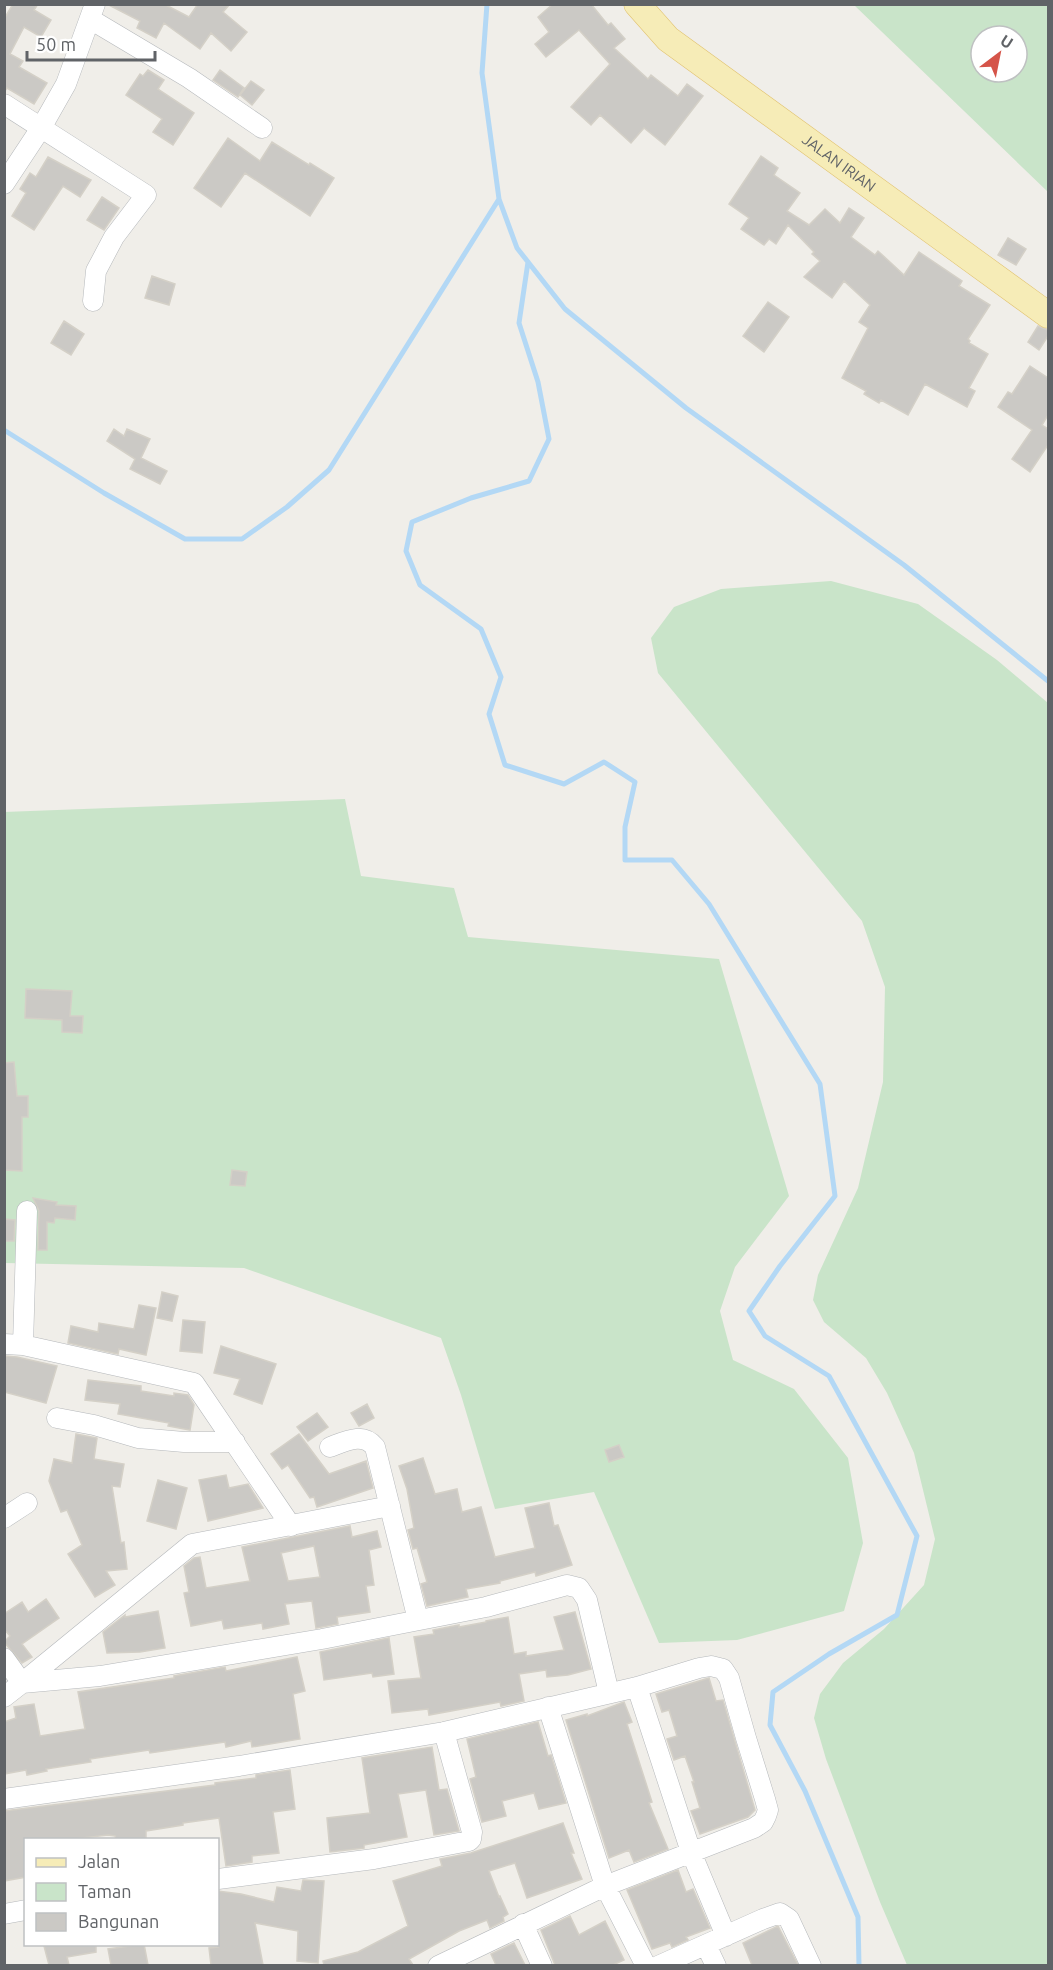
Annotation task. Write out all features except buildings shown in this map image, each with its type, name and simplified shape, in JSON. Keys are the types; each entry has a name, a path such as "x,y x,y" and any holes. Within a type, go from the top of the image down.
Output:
{"main road":[{"name":"JALAN IRIAN","path":"637,4 668,39 1048,315"}],"street":[{"path":"4,184 41,128 66,84 93,12 262,128"},
{"path":"4,104 146,195 114,237 96,271 93,301"},
{"path":"27,1211 14,1344 192,1382 198,1387 291,1526"},
{"path":"57,1418 94,1425 138,1438 184,1442 235,1442"},
{"path":"330,1447 360,1438 371,1442 377,1451 418,1620"},
{"path":"4,1518 27,1503"},
{"path":"4,1697 192,1544 390,1506"},
{"path":"22,1683 100,1676 322,1639 486,1607 559,1586 574,1586 583,1593 587,1600 609,1693"},
{"path":"4,1658 22,1683"},
{"path":"4,1799 239,1766 444,1732 637,1687 711,1666 723,1669 729,1678 768,1810 763,1822 754,1828 605,1886 438,1965"},
{"path":"637,1687 691,1852 726,1936"},
{"path":"548,1707 605,1886 646,1965"},
{"path":"219,1879 374,1859 469,1841 472,1832 444,1732"},
{"path":"4,1914 24,1910"},
{"path":"658,1965 763,1919 783,1914 789,1919 812,1965"},
{"path":"523,1924 542,1965"},
{"path":"706,1945 716,1965"}],"green space":[{"path":"854,5 1048,5 1048,192"},
{"path":"831,581 918,604 997,660 1048,703 1048,1965 907,1965 880,1902 826,1759 814,1718 820,1694 843,1663 884,1629 924,1585 935,1539 914,1453 887,1393 866,1358 824,1322 813,1300 818,1275 858,1188 883,1082 885,987 862,921 658,673 651,638 674,607 721,589"},
{"path":"345,799 361,876 454,888 468,937 719,959 789,1196 735,1267 720,1311 733,1360 794,1389 848,1458 863,1543 844,1611 737,1640 659,1643 594,1492 495,1509 461,1395 441,1338 244,1268 5,1263 4,812"}],"waterway":[{"path":"4,430 104,493 185,539 242,539 287,507 329,470 499,199 482,73 487,4"},
{"path":"499,199 517,248 565,309 686,408 904,565 1048,681"},
{"path":"528,262 519,323 538,382 549,439 529,481 471,498 412,522 406,551 420,585 481,629 501,677 489,714 505,765 564,784 604,762 635,782 625,827 625,860 672,860 709,904 820,1084 835,1196 780,1266 749,1311 765,1336 829,1376 917,1536 897,1615 829,1654 773,1692 770,1725 805,1791 858,1917 859,1966"}]}
